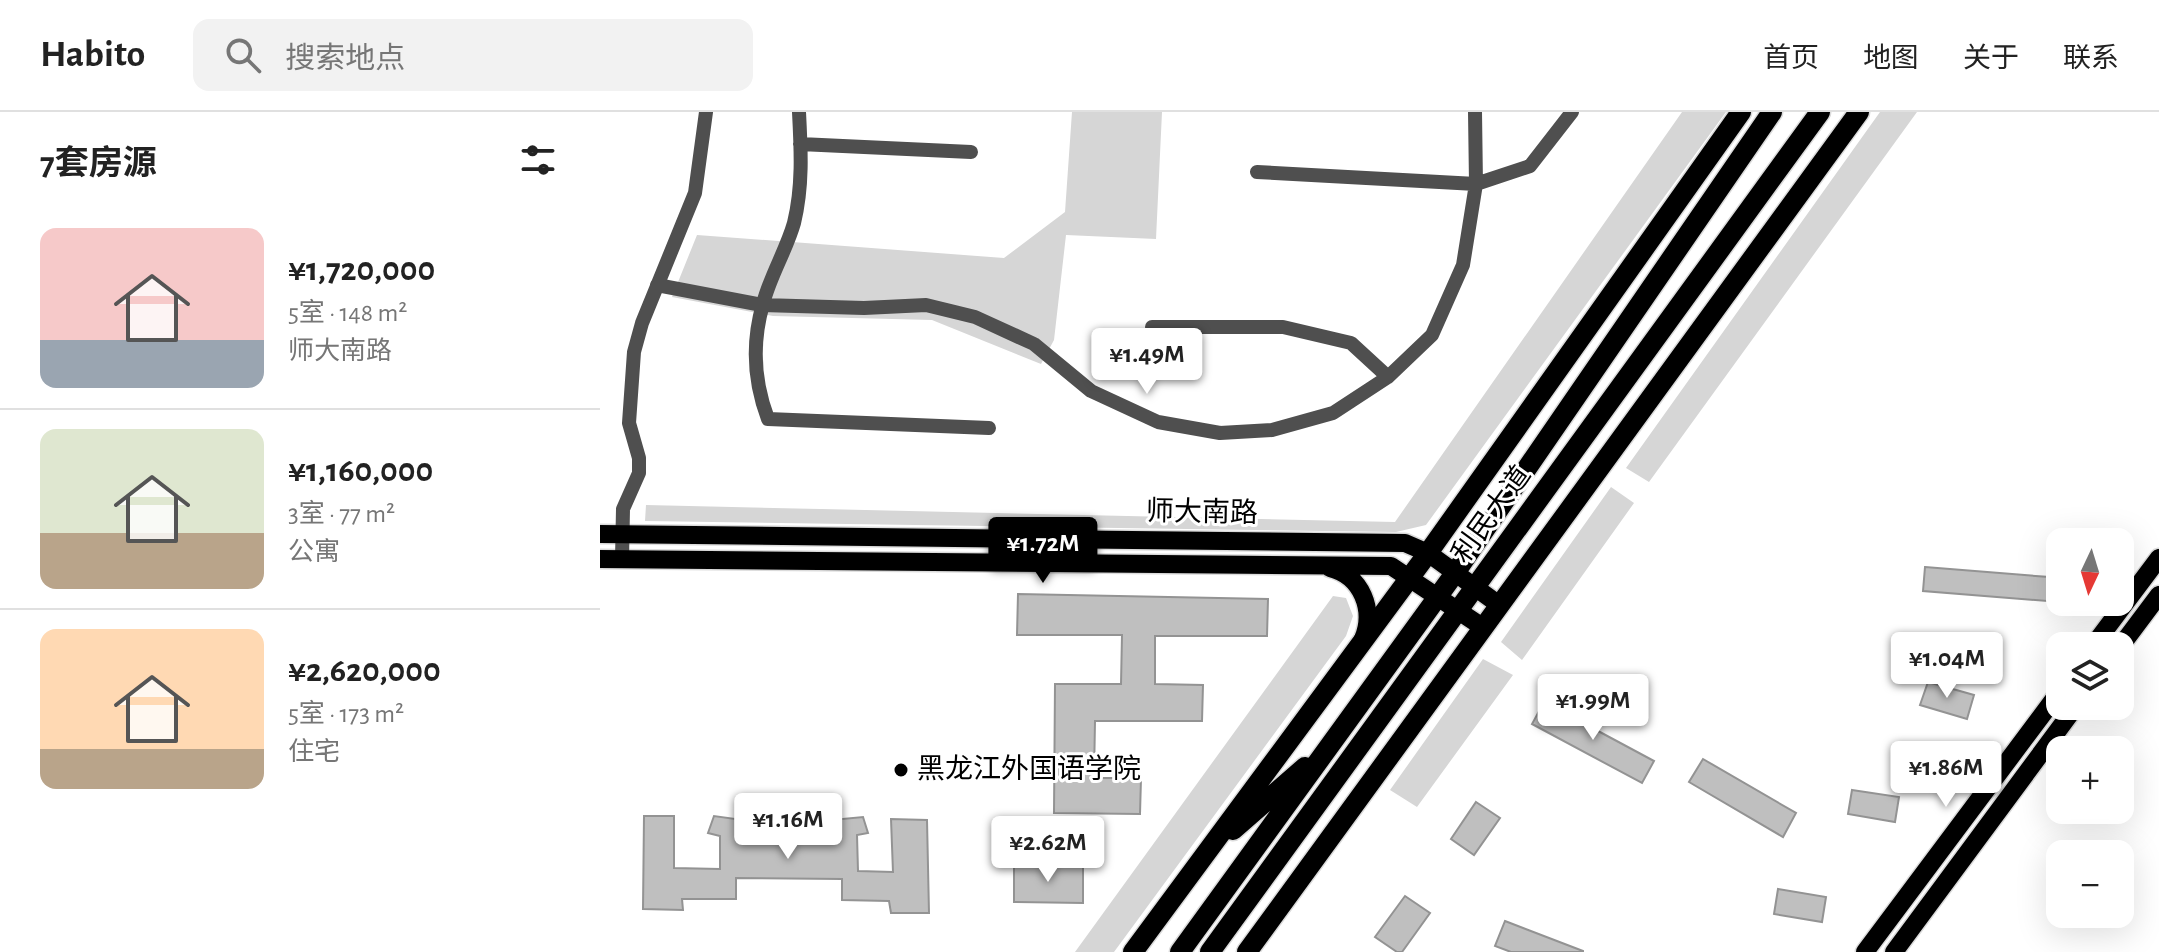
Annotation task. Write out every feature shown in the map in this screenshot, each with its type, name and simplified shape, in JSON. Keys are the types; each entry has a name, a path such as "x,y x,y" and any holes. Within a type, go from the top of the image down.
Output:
{"highway":[{"path":"1133,952 1428,553 1741,112"},
{"name":"利民大道","path":"1180,952 1455,573 1772,112"},
{"name":"利民大道","path":"1210,952 1820,112"},
{"path":"1247,952 1481,626 1859,112"},
{"path":"1204,855 1333,744"},
{"path":"1257,887 1361,793"}],"main road":[{"name":"师大南路","path":"600,534 1405,543 1428,553 1498,604"},
{"path":"2104,632 2159,558"},
{"name":"师大南路","path":"600,559 1391,566 1481,626"},
{"path":"1320,566 1342,571 1361,591 1368,614 1362,641"},
{"path":"2131,632 2159,595"},
{"path":"1865,952 2046,710"},
{"path":"1894,952 2066,720"}],"street":[{"path":"622,559 623,509 639,473 639,458 629,423 630,374 642,323 695,193 706,112"},
{"path":"799,112 801,187 793,225 762,305 755,367 758,394 768,419 989,428"},
{"path":"657,285 762,305 864,308 926,305 975,317 1034,344 1091,391 1158,422 1220,433 1272,430 1333,413 1388,377 1432,335 1463,265 1476,184 1475,112"},
{"path":"1257,172 1476,184 1530,166 1572,112"},
{"path":"800,144 971,152"},
{"path":"1152,327 1283,327 1351,343 1388,377"}],"shaded area":[{"path":"1072,112 1162,112 1156,239 1066,235 1054,340 1041,364 932,320 773,316 672,297 697,235 1004,258 1065,212"},
{"path":"1682,112 1726,112 1426,525 1396,532 645,521 646,505 1395,522"},
{"path":"1880,112 1917,112 1649,482 1626,468"},
{"path":"1611,487 1634,503 1522,660 1501,642"},
{"path":"1333,596 1346,598 1353,616 1346,636 1114,952 1075,952"},
{"path":"1483,659 1513,675 1417,807 1390,790"}],"building":[{"path":"1925,567 2046,577 2046,601 1923,591"},
{"path":"1018,594 1268,599 1267,636 1155,636 1155,684 1203,685 1202,721 1095,721 1094,778 1141,778 1140,814 1054,813 1055,684 1121,684 1122,635 1017,635"},
{"path":"1928,682 1974,695 1967,719 1920,705"},
{"path":"1544,702 1654,761 1642,783 1532,724"},
{"path":"1703,759 1796,813 1783,837 1689,782"},
{"path":"1852,790 1899,797 1895,822 1848,814"},
{"path":"1476,802 1500,818 1474,855 1451,839"},
{"path":"644,816 674,816 674,868 720,869 720,836 708,833 714,816 779,825 863,817 868,833 857,835 858,871 893,872 891,819 927,820 929,913 891,913 889,901 842,900 842,879 736,878 736,899 682,899 683,910 643,909"},
{"path":"1014,864 1083,865 1083,903 1014,902"},
{"path":"1778,889 1826,897 1822,922 1774,914"},
{"path":"1405,896 1430,913 1402,952 1397,952 1375,937"},
{"path":"1505,921 1583,952 1511,952 1495,946"}],"place":[{"name":"黑龙江外国语学院","path":"901,770"}]}
